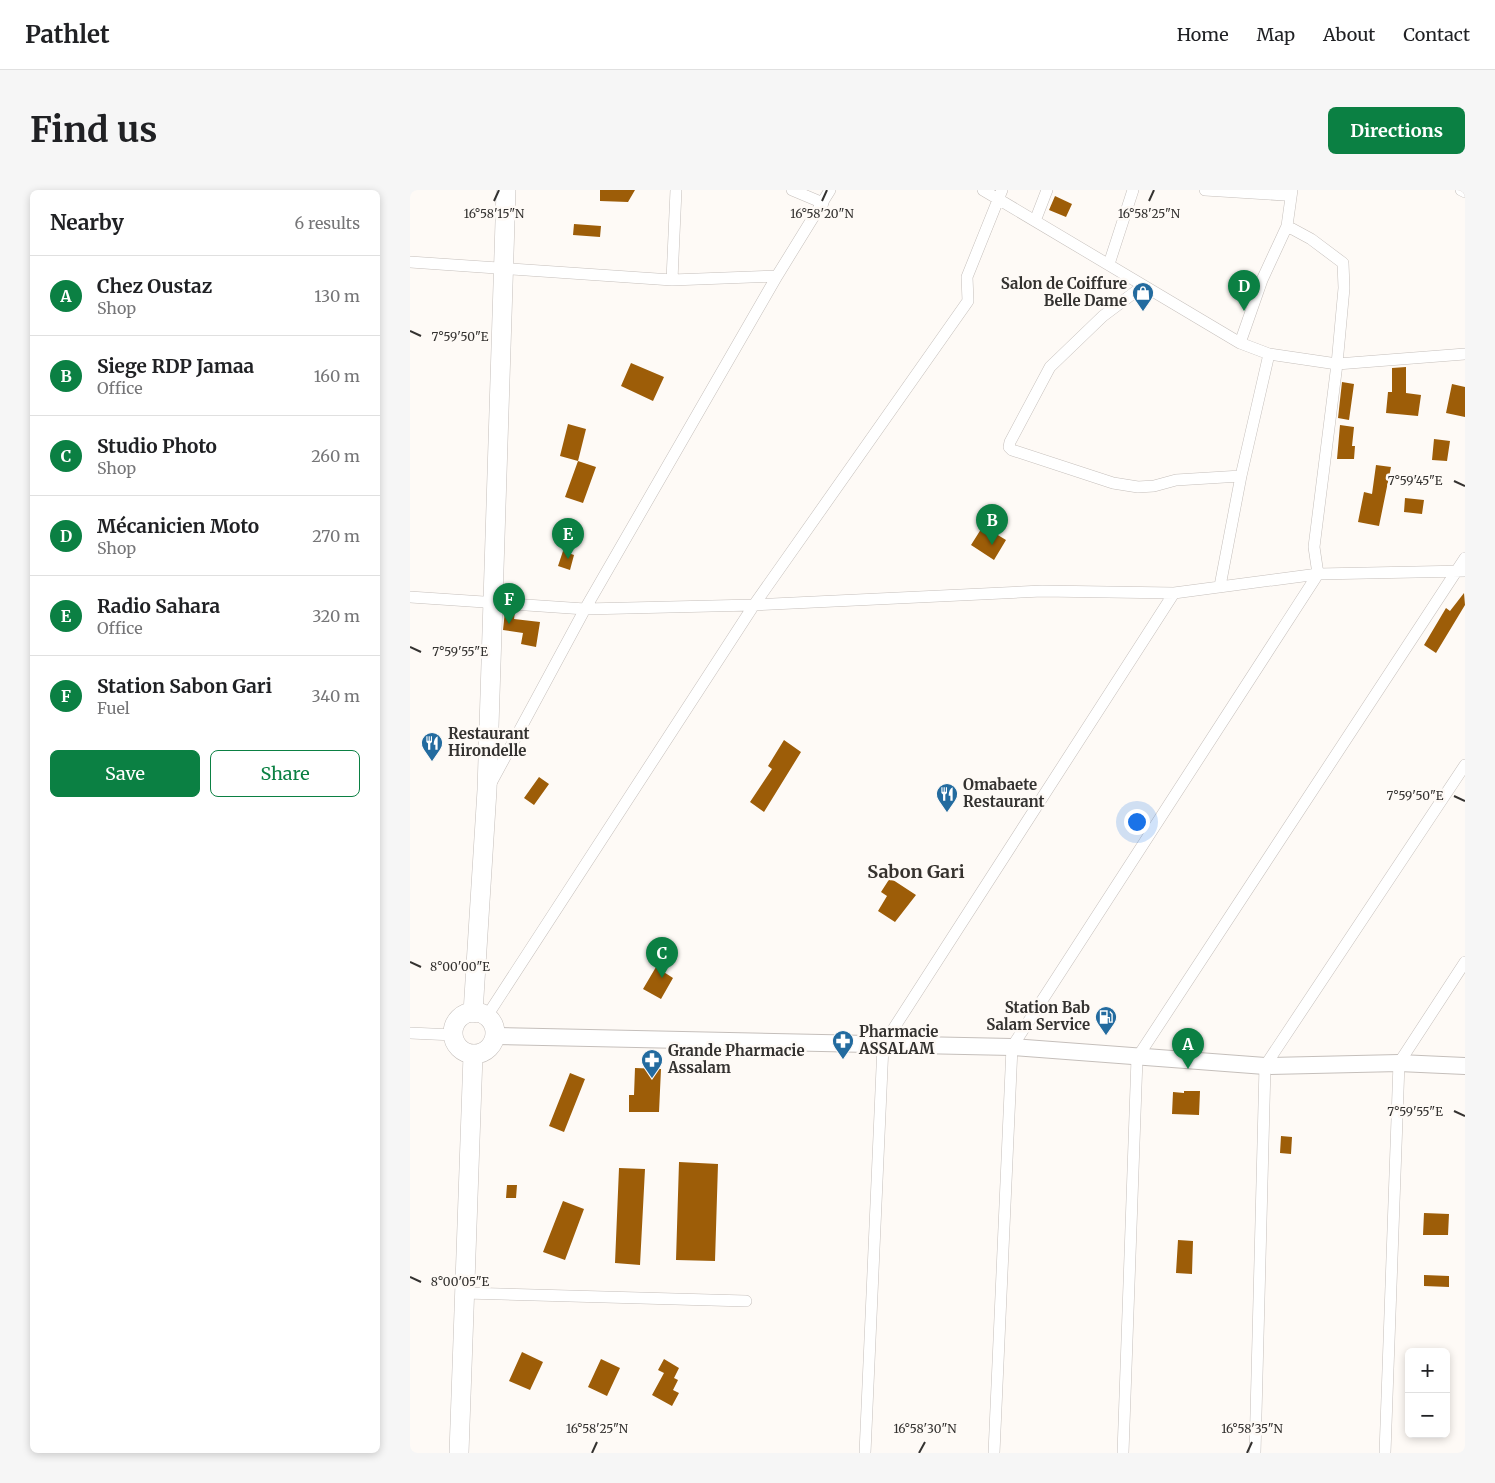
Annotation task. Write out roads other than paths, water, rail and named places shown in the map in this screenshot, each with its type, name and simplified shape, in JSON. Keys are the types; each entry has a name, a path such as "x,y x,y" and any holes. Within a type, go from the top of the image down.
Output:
{"main road":[{"path":"480,1014 506,190"},
{"path":"480,1014 494,1025 495,1036 490,1048 485,1052 473,1054 462,1050 455,1041 456,1022 461,1017 480,1014"},
{"path":"459,1453 473,1054"}],"street":[{"path":"672,280 676,190"},
{"path":"792,190 823,203"},
{"path":"488,790 585,609 777,276 830,190"},
{"path":"983,190 1000,195 1035,221 1240,343 1269,354 1336,364 1465,354"},
{"path":"1035,221 1046,190"},
{"path":"1109,264 1133,190"},
{"path":"1205,190 1284,194 1290,190"},
{"path":"1240,343 1262,280 1287,226 1290,190"},
{"path":"1461,190 1465,192"},
{"path":"480,1014 754,606 968,301 967,277 1000,195"},
{"path":"994,1453 1012,1047 1318,574 1314,547 1344,288 1343,263 1311,239 1287,226"},
{"path":"410,262 503,270 672,280 777,276"},
{"path":"1143,286 1102,316 1050,368 1039,384 1009,447 1012,450 1113,482 1138,487 1154,486 1176,480 1241,476"},
{"path":"1220,586 1241,476 1269,354"},
{"path":"1123,1453 1137,1058 1461,571 1465,558"},
{"path":"410,597 585,609 754,606 1042,591 1174,593 1318,574 1461,571"},
{"path":"866,1453 883,1045 1174,593"},
{"path":"1256,1453 1265,1066 1465,764"},
{"path":"1385,1453 1400,1062 1465,962"},
{"path":"410,1033 454,1035"},
{"path":"495,1036 1012,1047 1137,1058 1265,1066 1400,1062 1465,1066"},
{"path":"464,1293 746,1301"}],"place":[{"name":"Mécanicien Moto","path":"1244,311"},
{"name":"Salon de Coiffure Belle Dame","path":"1143,312"},
{"name":"Siege RDP Jamaa","path":"992,545"},
{"name":"Radio Sahara","path":"568,559"},
{"name":"Station Sabon Gari","path":"509,624"},
{"name":"Restaurant Hirondelle","path":"432,762"},
{"name":"Omabaete Restaurant","path":"947,813"},
{"name":"Studio Photo","path":"662,978"},
{"name":"Station Bab Salam Service","path":"1106,1036"},
{"name":"Pharmacie ASSALAM","path":"843,1060"},
{"name":"Chez Oustaz","path":"1188,1069"},
{"name":"Grande Pharmacie Assalam","path":"652,1079"}],"district":[{"name":"Sabon Gari","path":"916,872"}]}
